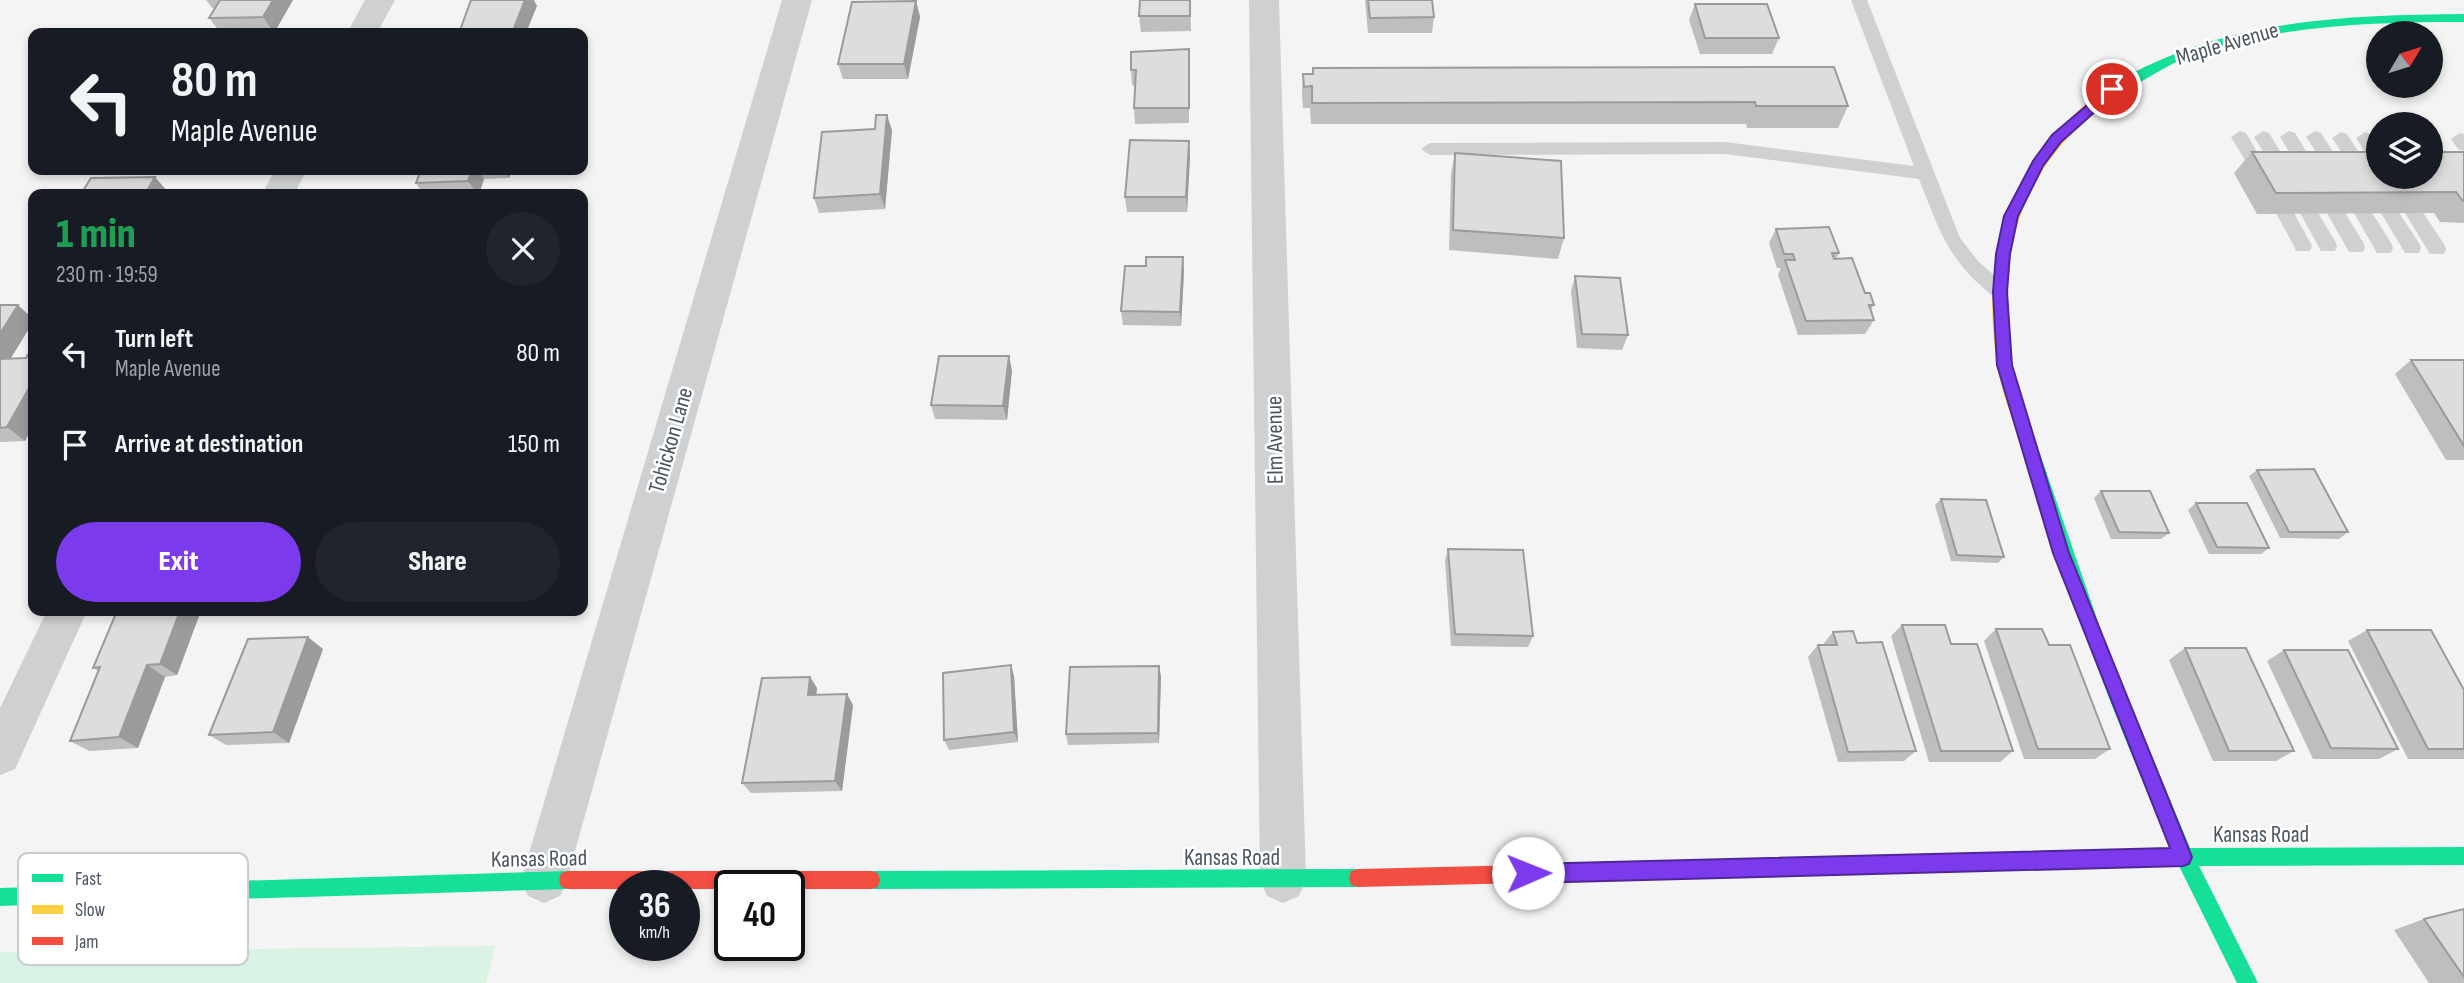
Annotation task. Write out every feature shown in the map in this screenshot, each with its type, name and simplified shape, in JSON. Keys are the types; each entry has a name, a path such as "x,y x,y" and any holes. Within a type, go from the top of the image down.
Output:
{"street":[{"path":"365,28 380,0"},
{"name":"Tohickon Lane","path":"544,880 797,0"},
{"name":"Elm Avenue","path":"1264,0 1283,880"},
{"name":"Maple Avenue","path":"2248,983 2183,857 2061,553 2005,365 2000,292 2003,254 2011,216 2038,164 2057,139 2112,89 2147,68 2188,51 2265,30 2371,19 2464,18"},
{"path":"0,754 66,616"},
{"name":"Kansas Road","path":"248,889 544,880 1283,880 2183,857 2464,856"},
{"name":"Kansas Road","path":"0,897 18,896"}],"lane":[{"path":"1859,0 1952,240 1971,266 2000,292"},
{"path":"2240,137 2261,173"},
{"path":"2263,137 2285,173"},
{"path":"2289,137 2311,173"},
{"path":"2315,137 2337,173"},
{"path":"2341,138 2364,173"},
{"path":"1430,149 1725,148 1924,173"},
{"path":"2285,213 2303,246"},
{"path":"2309,213 2328,246"},
{"path":"2363,213 2384,248"},
{"path":"2390,213 2412,248"},
{"path":"2414,213 2437,249"},
{"path":"2336,214 2356,247"}],"green space":[{"path":"495,946 486,983 0,983 0,952 18,952 18,965 248,965 248,949"}],"building":[{"path":"220,0 273,0 263,17 209,18"},
{"path":"471,0 525,0 514,28 461,28"},
{"path":"1140,0 1190,0 1190,16 1139,16"},
{"path":"1368,0 1432,0 1434,17 1370,18"},
{"path":"916,1 904,64 838,64 852,2"},
{"path":"1695,4 1767,4 1779,38 1705,38"},
{"path":"1189,49 1189,108 1134,108 1136,70 1131,70 1131,52"},
{"path":"1834,67 1848,106 1756,106 1755,102 1312,103 1312,86 1304,87 1303,74 1313,74 1313,68"},
{"path":"876,115 887,115 880,194 814,198 822,132 875,129"},
{"path":"1130,140 1189,141 1186,197 1125,197"},
{"path":"2252,152 2366,152 2366,189 2443,189 2443,152 2464,152 2464,201 2456,192 2276,193"},
{"path":"1455,153 1561,161 1564,238 1453,230"},
{"path":"419,175 470,175 468,181 416,183"},
{"path":"155,177 148,189 84,189 91,178"},
{"path":"1829,227 1839,253 1832,253 1834,259 1852,258 1865,293 1870,293 1874,305 1869,305 1874,320 1806,321 1785,260 1795,260 1793,254 1784,254 1776,229"},
{"path":"1146,257 1183,257 1180,312 1121,311 1125,266 1146,266"},
{"path":"1575,276 1620,278 1628,335 1582,334"},
{"path":"0,305 18,305 0,334"},
{"path":"28,355 28,390 7,427 0,428 0,359 26,358"},
{"path":"939,356 1009,356 1003,406 931,405"},
{"path":"2411,360 2464,360 2464,446"},
{"path":"2314,469 2348,532 2289,532 2257,470"},
{"path":"2101,491 2150,491 2169,533 2119,532"},
{"path":"1941,499 1986,500 2004,557 1957,555"},
{"path":"2196,503 2247,503 2269,548 2217,547"},
{"path":"1448,549 1523,550 1533,636 1455,634"},
{"path":"115,616 178,616 160,664 147,665 119,737 70,741 100,667 93,668"},
{"path":"1902,625 1945,625 1951,644 1977,644 2013,751 1941,751"},
{"path":"1996,629 2042,629 2049,645 2070,645 2110,749 2038,749"},
{"path":"2367,630 2431,630 2464,690 2464,749 2428,749"},
{"path":"1853,631 1857,643 1882,642 1916,751 1848,752 1818,645 1837,645 1833,632"},
{"path":"308,637 273,732 209,735 248,639"},
{"path":"2185,648 2246,648 2294,751 2229,751"},
{"path":"2284,650 2348,650 2398,749 2331,748"},
{"path":"1011,665 1014,732 944,740 943,673"},
{"path":"1159,666 1158,733 1066,734 1070,667"},
{"path":"810,677 808,695 847,694 835,781 742,783 762,678"},
{"path":"2464,909 2464,977 2424,919"}],"traffic: fast":[{"path":"2109,94 2149,69 2191,51 2235,37 2280,28 2372,19 2464,18"},
{"path":"2029,445 2073,577 2136,742 2196,881 2248,983"},
{"path":"1926,864 2183,857 2464,856"},
{"path":"871,880 1358,878"},
{"path":"248,890 568,880"},
{"path":"0,897 18,896"}],"traffic: slow":[{"path":"2029,445 2008,382 2000,332 1999,292 2003,253 2013,217 2028,183 2049,151 2076,121 2109,94"},
{"path":"1524,874 1926,864"}],"traffic: jam":[{"path":"1358,878 1524,874"},
{"path":"568,880 871,880"}],"route":[{"path":"1528,873 2183,857 2061,553 2005,365 2000,292 2003,254 2011,216 2038,164 2057,139 2112,89"}]}
